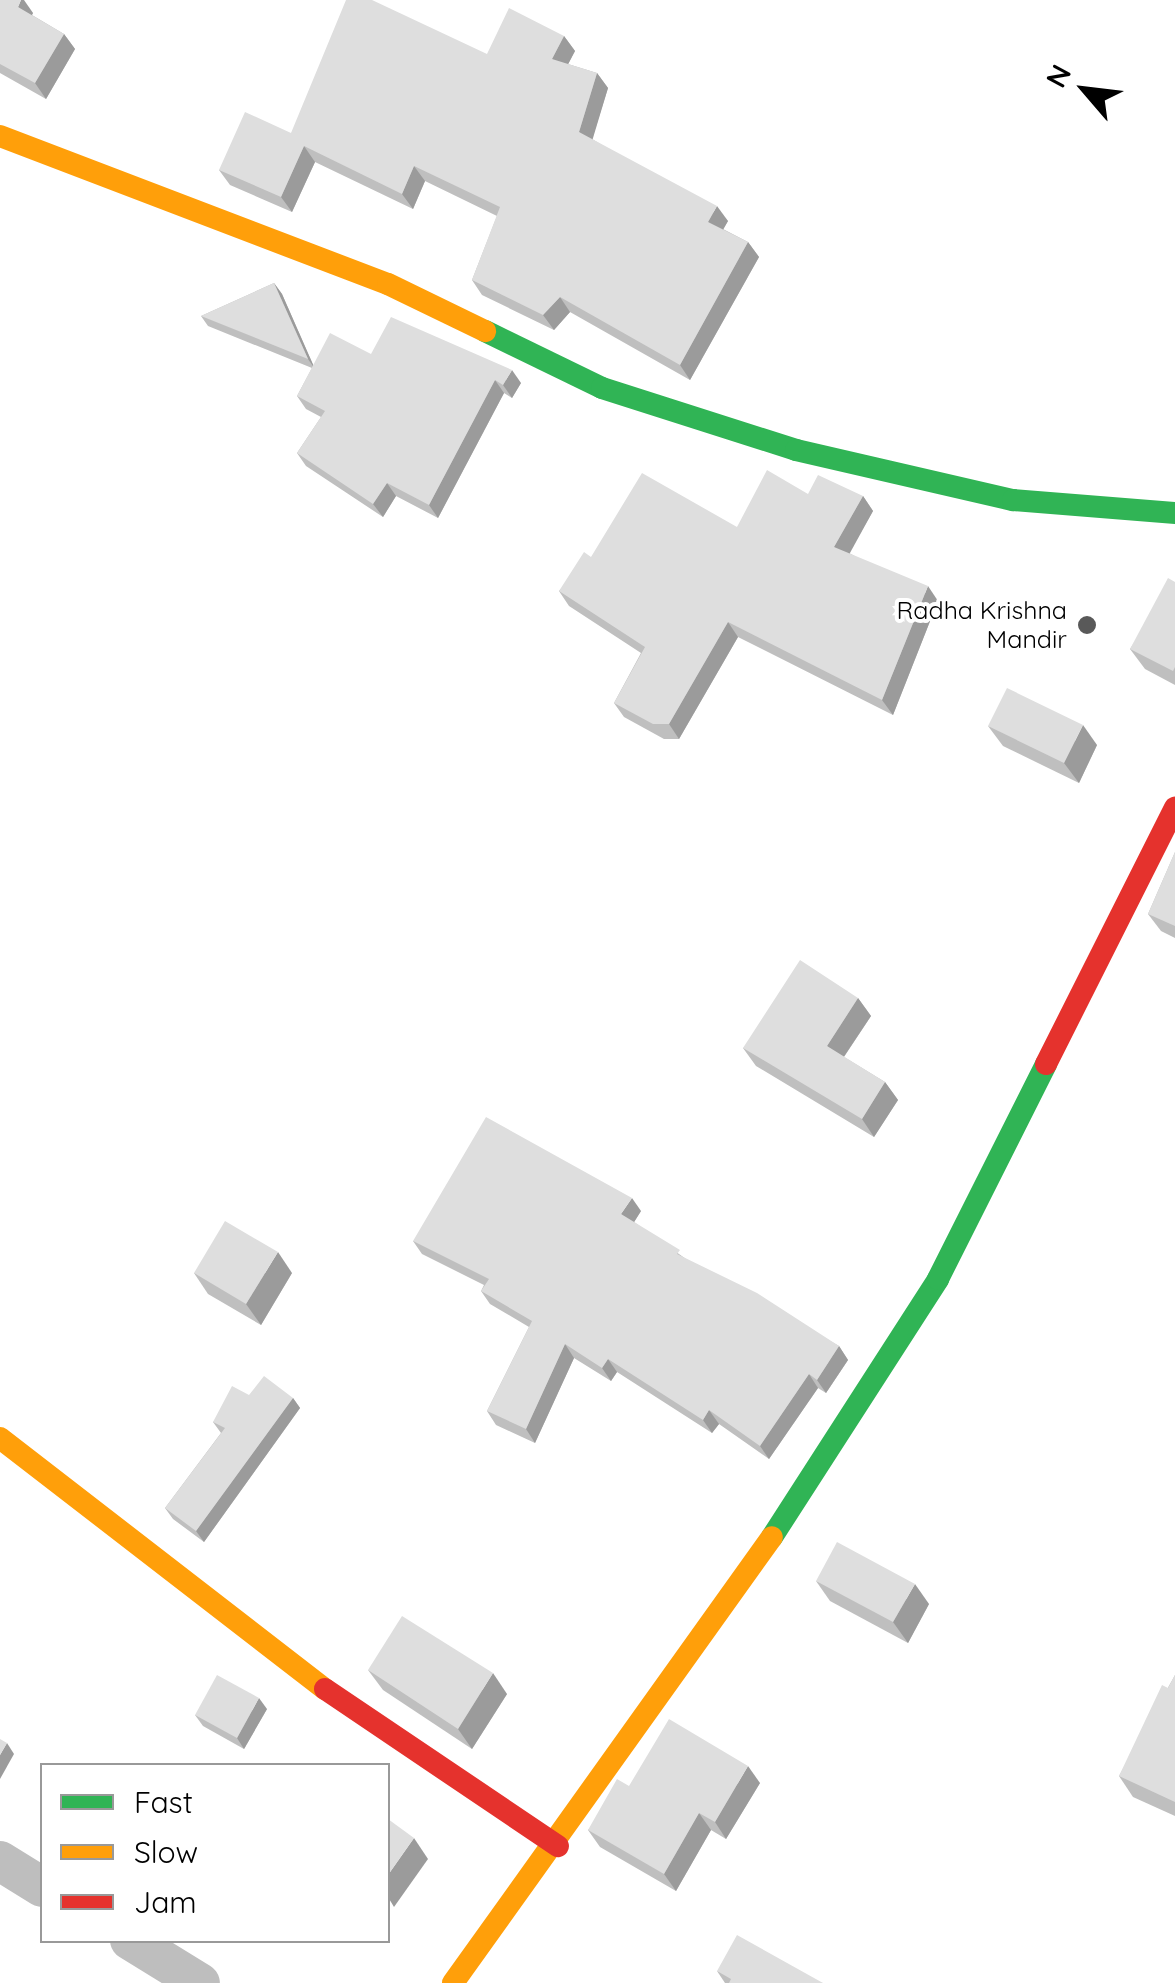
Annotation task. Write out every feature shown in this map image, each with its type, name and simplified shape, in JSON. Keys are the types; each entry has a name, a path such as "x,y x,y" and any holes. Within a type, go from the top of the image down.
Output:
{"street":[{"path":"0,136 388,284 602,388 654,405 796,450 1012,500 1175,513"},
{"path":"453,1983 558,1846 728,1604 938,1280 1175,808"},
{"path":"0,1438 328,1692 558,1846"},
{"path":"0,1860 40,1885"},
{"path":"135,1943 200,1983"}],"building":[{"path":"0,0 21,0 18,7 64,34 35,83 0,64"},
{"path":"346,0 372,0 487,54 509,8 564,36 552,59 597,73 579,132 717,206 708,222 748,242 680,365 560,297 543,315 472,280 500,207 414,166 402,194 304,146 281,197 219,170 245,112 291,133"},
{"path":"274,283 308,359 201,316"},
{"path":"391,317 512,370 503,385 495,380 429,505 387,483 373,504 297,453 325,411 297,396 330,333 371,354"},
{"path":"767,470 808,494 818,475 863,496 834,547 928,586 882,700 728,622 669,724 653,724 614,703 645,647 559,591 584,552 591,557 642,473 737,527"},
{"path":"1168,578 1175,582 1173,671 1130,649"},
{"path":"1007,688 1083,725 1064,763 988,726"},
{"path":"1175,852 1175,926 1148,914"},
{"path":"800,960 858,998 827,1046 885,1082 862,1119 743,1048"},
{"path":"486,1117 632,1198 621,1214 680,1250 677,1254 757,1293 839,1346 817,1380 809,1374 760,1446 709,1410 703,1420 608,1359 602,1368 565,1344 526,1429 487,1411 532,1321 481,1291 489,1279 413,1241"},
{"path":"225,1221 278,1252 246,1304 194,1273"},
{"path":"264,1376 293,1398 196,1531 165,1508 225,1428 213,1422 232,1386 249,1395"},
{"path":"837,1542 915,1584 893,1622 816,1581"},
{"path":"402,1616 493,1673 458,1729 368,1670"},
{"path":"217,1675 259,1698 237,1738 195,1715"},
{"path":"1175,1675 1175,1802 1119,1776 1162,1685 1168,1688"},
{"path":"669,1719 748,1766 715,1822 699,1813 664,1874 588,1830 617,1779 629,1786"},
{"path":"390,1820 414,1838 390,1872"},
{"path":"737,1935 823,1983 729,1983 731,1979 717,1971"}],"traffic: fast":[{"path":"485,331 602,388 796,450 1013,500 1175,513"},
{"path":"772,1537 938,1279 1046,1064"}],"traffic: slow":[{"path":"0,136 388,284 485,331"},
{"path":"0,1438 325,1689"},
{"path":"453,1983 772,1537"}],"traffic: jam":[{"path":"1046,1064 1175,808"},
{"path":"325,1689 558,1846"}],"place":[{"name":"Radha Krishna Mandir","path":"1087,625"}]}
